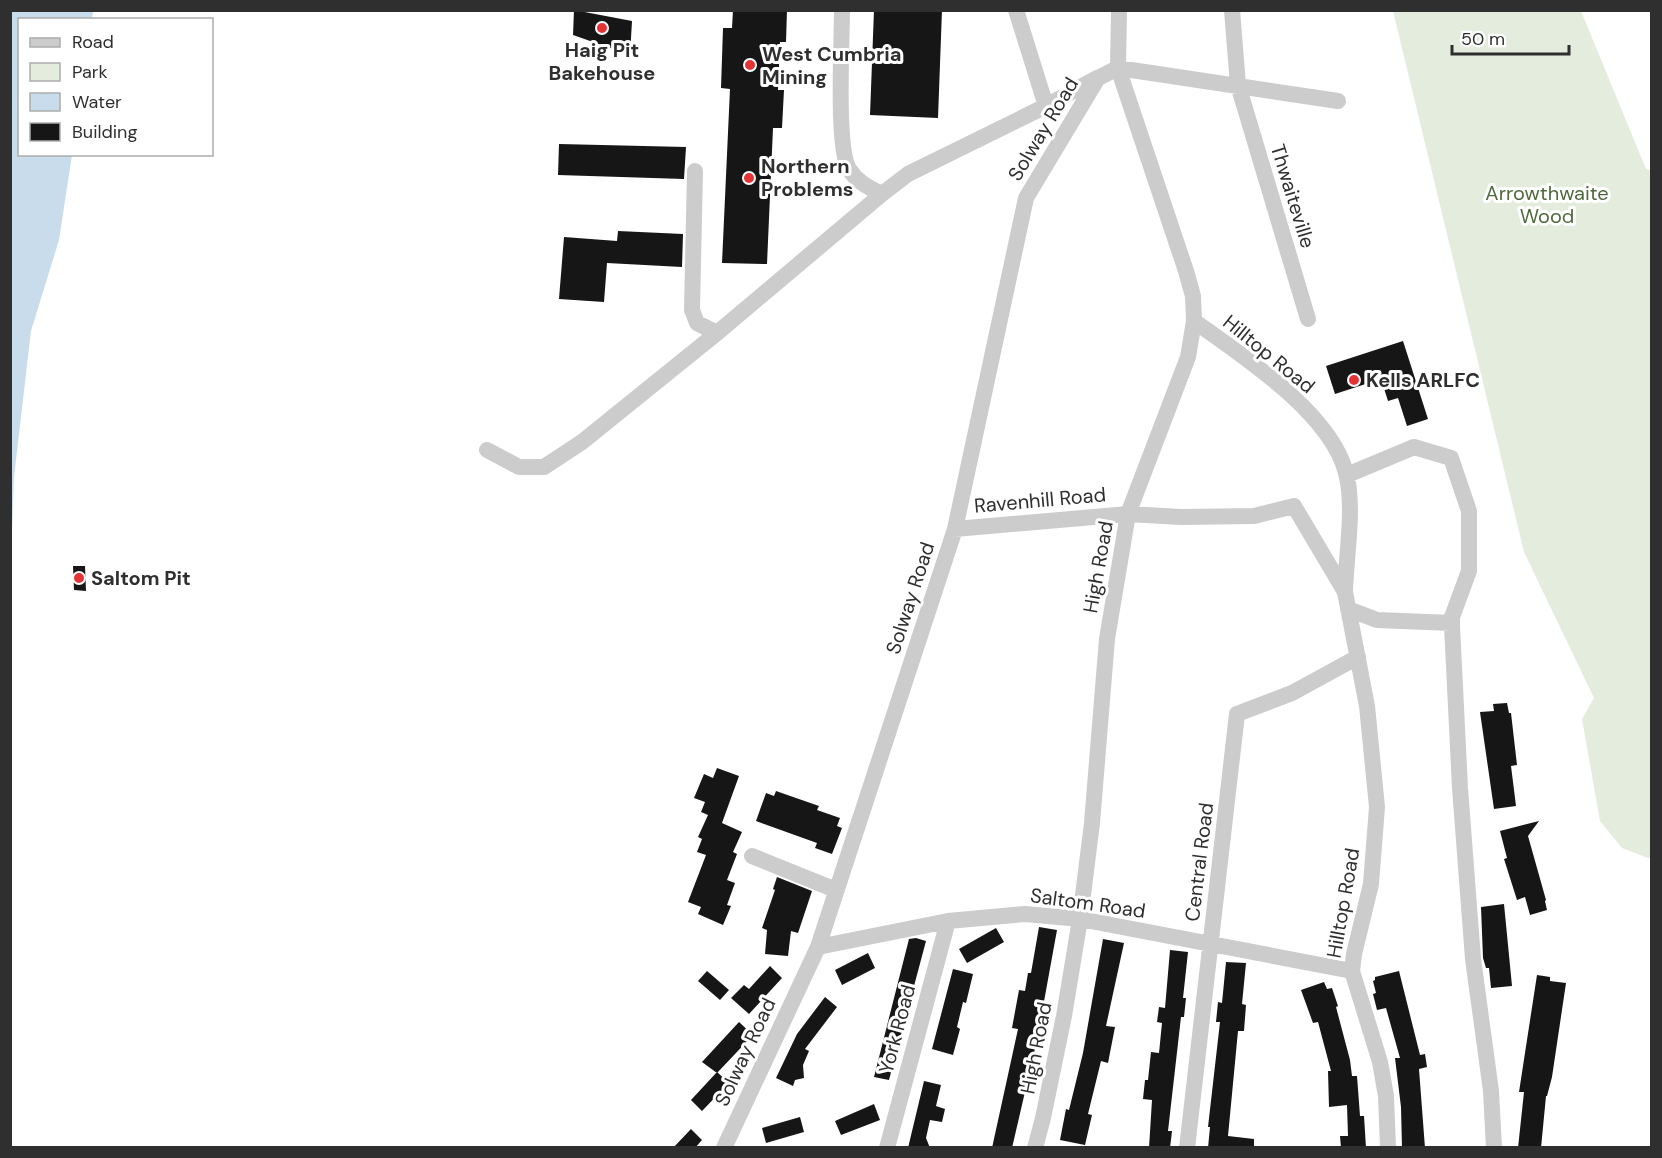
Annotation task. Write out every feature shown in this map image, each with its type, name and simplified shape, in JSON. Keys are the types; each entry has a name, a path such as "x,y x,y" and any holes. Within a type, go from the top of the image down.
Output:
{"street":[{"path":"842,10 841,134 847,166 859,182 882,194"},
{"path":"1016,10 1046,106"},
{"name":"High Road","path":"1035,1148 1044,1118 1080,919 1092,823 1107,639 1128,514 1188,357 1194,321 1193,296 1186,271 1118,68 1119,10"},
{"name":"Thwaiteville","path":"1232,10 1238,85 1308,319"},
{"path":"1118,68 1338,101"},
{"name":"Solway Road","path":"724,1148 818,947 955,529 1026,198 1098,78 1118,68"},
{"path":"487,450 519,467 544,467 582,442 908,174 1098,78"},
{"path":"694,171 692,310 698,323 717,333"},
{"name":"Hilltop Road","path":"1194,321 1238,352 1298,401 1329,437 1341,457 1347,475 1350,501 1345,592 1367,706 1377,807 1371,884 1352,971 1380,1062 1386,1096 1388,1148"},
{"path":"1347,475 1414,447 1451,458 1469,511 1469,571 1452,617 1452,623 1460,788 1473,959 1491,1091 1494,1148"},
{"name":"Hilltop Road","path":"1294,506 1345,592"},
{"name":"Ravenhill Road","path":"955,529 1128,514 1181,517 1254,516 1294,506"},
{"path":"1348,609 1377,620 1452,623"},
{"name":"Central Road","path":"1187,1148 1237,714 1292,693 1358,657"},
{"path":"752,856 836,890"},
{"name":"Saltom Road","path":"818,947 948,921 1025,914 1080,919 1352,971"},
{"name":"York Road","path":"887,1148 948,921"}],"green space":[{"name":"Arrowthwaite Wood","path":"1393,11 1581,11 1646,169 1651,171 1651,859 1622,848 1600,821 1582,719 1594,698 1524,552"}],"water":[{"path":"11,10 93,11 92,18 18,18 18,156 72,156 59,240 31,331 14,477 11,560"}],"building":[{"name":"Haig Pit Bakehouse","path":"574,10 632,21 630,55 573,35"},
{"path":"733,10 787,10 786,42 780,42 778,90 784,90 782,128 773,128 767,264 722,263 730,89 721,88 723,28 732,28"},
{"path":"874,10 942,10 938,118 870,115"},
{"path":"559,144 686,147 684,179 558,175"},
{"path":"618,231 683,234 682,267 607,263 604,302 559,299 564,237 617,241"},
{"name":"Kells ARLFC","path":"1403,341 1428,419 1407,426 1398,398 1388,401 1381,379 1335,394 1326,366"},
{"name":"Saltom Pit","path":"73,566 85,566 86,591 74,590"},
{"path":"1507,703 1509,713 1511,713 1517,765 1511,766 1516,806 1494,809 1480,712 1494,711 1493,704"},
{"path":"717,768 739,776 722,823 742,832 733,852 737,854 727,880 735,883 727,905 731,906 723,925 698,914 701,907 688,902 706,855 697,852 702,839 698,837 708,815 701,812 705,802 694,798 704,774 713,778"},
{"path":"776,791 819,806 817,810 840,818 837,826 842,828 832,854 815,848 817,843 756,821 766,793 774,796"},
{"path":"1539,821 1528,836 1547,910 1530,915 1525,897 1517,900 1504,859 1507,858 1500,831"},
{"path":"777,877 812,891 798,933 791,931 788,956 765,954 767,930 762,928"},
{"path":"1504,904 1512,986 1491,988 1489,968 1486,968 1483,958 1481,907"},
{"path":"1039,927 1057,930 1037,1040 1012,1148 992,1148 1018,1029 1012,1028 1019,990 1025,991 1028,973 1031,973"},
{"path":"996,928 1004,942 967,963 959,949"},
{"path":"916,938 926,941 889,1080 874,1077 909,939"},
{"path":"1103,939 1124,943 1106,1026 1115,1027 1108,1063 1101,1061 1088,1114 1092,1115 1085,1145 1060,1140 1066,1109 1069,1110 1083,1053"},
{"path":"1170,950 1188,952 1183,998 1186,998 1184,1017 1181,1017 1168,1131 1172,1131 1170,1148 1149,1148 1152,1100 1143,1099 1145,1080 1148,1080 1151,1052 1159,1053 1162,1023 1157,1022 1159,1007 1165,1008"},
{"path":"868,953 875,968 842,985 835,970"},
{"path":"1226,962 1246,963 1242,1004 1246,1005 1244,1031 1238,1031 1228,1136 1254,1139 1254,1148 1208,1148 1210,1127 1208,1127 1220,1022 1216,1022 1218,1002 1222,1003"},
{"path":"770,966 782,978 749,1014 731,998 744,985 749,989"},
{"path":"953,969 973,974 966,1003 963,1002 957,1027 960,1029 953,1055 932,1049"},
{"path":"707,971 729,990 720,1000 698,981"},
{"path":"1399,971 1420,1055 1425,1054 1427,1067 1419,1069 1425,1148 1402,1148 1401,1107 1395,1058 1400,1058 1386,1008 1377,1010 1373,994 1376,993 1373,981 1375,977"},
{"path":"1537,975 1550,977 1550,981 1566,983 1552,1077 1546,1096 1541,1148 1518,1148 1524,1092 1519,1092"},
{"path":"1324,982 1327,989 1332,988 1338,1006 1336,1007 1352,1076 1357,1076 1360,1116 1364,1116 1366,1148 1341,1148 1340,1136 1348,1136 1347,1105 1329,1107 1328,1071 1331,1071 1318,1022 1313,1023 1301,990"},
{"path":"825,997 837,1007 805,1049 809,1051 803,1065 804,1078 795,1080 793,1086 776,1078 797,1034"},
{"path":"739,1022 753,1035 717,1073 702,1062"},
{"path":"717,1072 729,1083 702,1111 691,1100"},
{"path":"924,1081 941,1085 936,1106 945,1109 942,1122 930,1120 926,1138 930,1148 908,1148"},
{"path":"874,1104 880,1120 841,1135 835,1121"},
{"path":"800,1117 804,1132 766,1143 762,1128"},
{"path":"691,1129 702,1140 695,1148 673,1148"}],"place":[{"name":"Haig Pit Bakehouse","path":"602,28"},
{"name":"West Cumbria Mining","path":"750,65"},
{"name":"Northern Problems","path":"749,178"},
{"name":"Kells ARLFC","path":"1354,380"},
{"name":"Saltom Pit","path":"79,578"}]}
